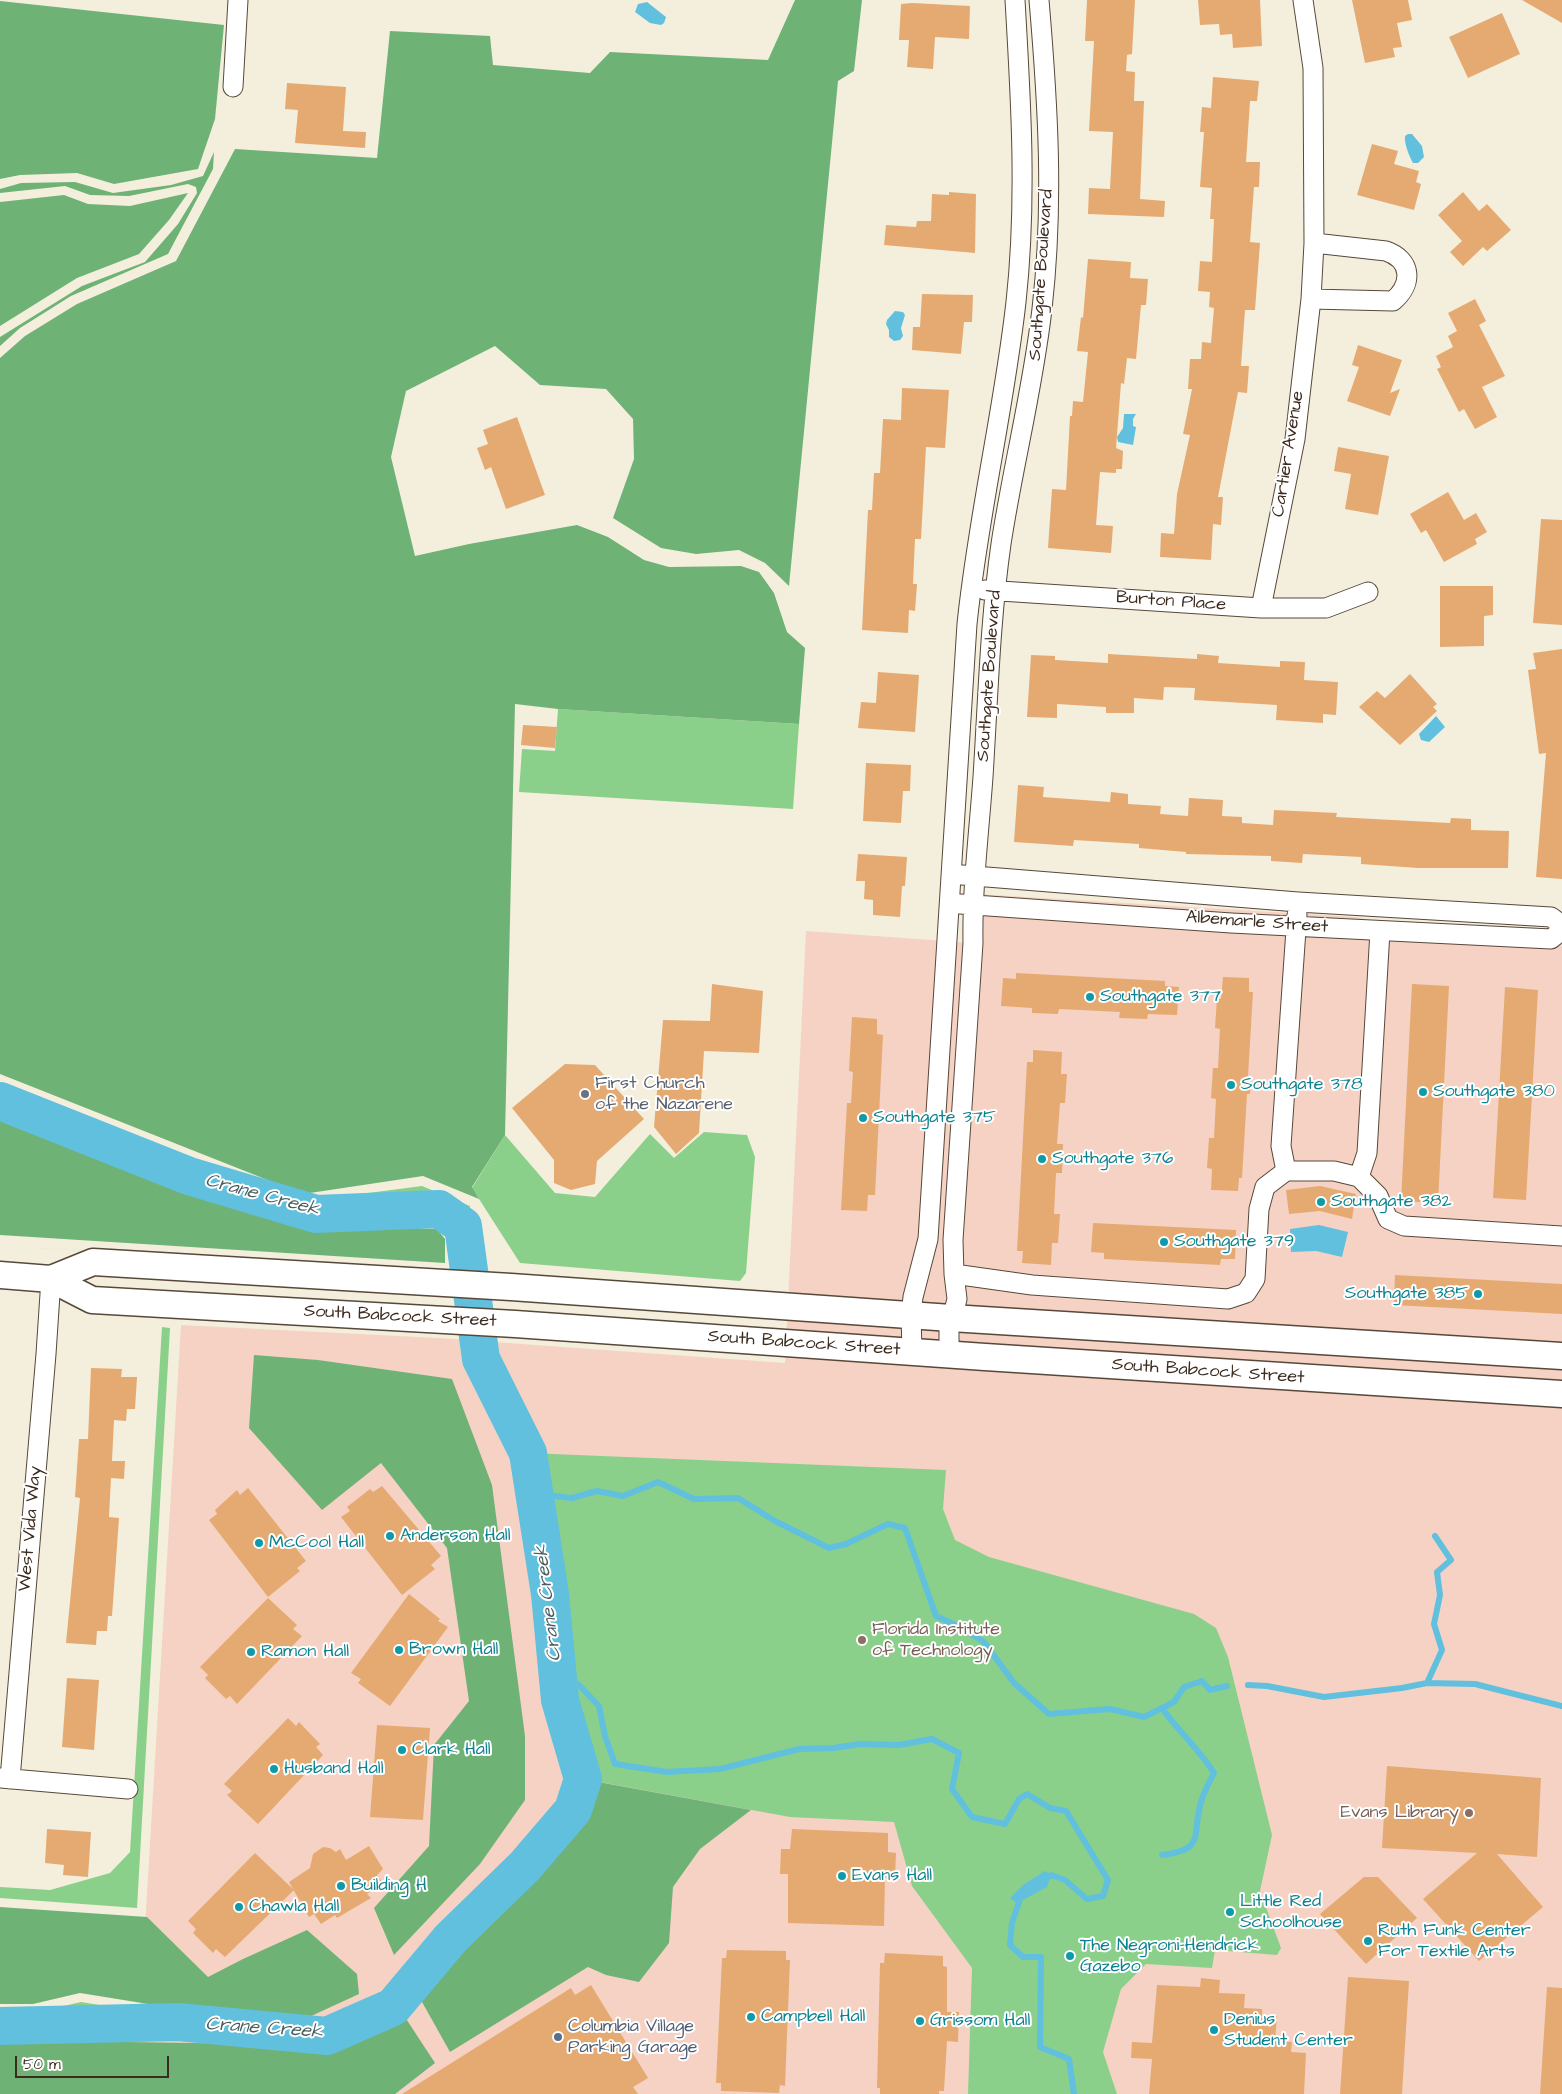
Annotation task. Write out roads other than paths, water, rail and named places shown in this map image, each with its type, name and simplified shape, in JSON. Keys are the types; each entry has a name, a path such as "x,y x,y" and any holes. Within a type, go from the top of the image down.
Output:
{"main road":[{"name":"South Babcock Street","path":"51,1279 93,1262 511,1287 952,1318 1562,1356"},
{"name":"South Babcock Street","path":"0,1275 51,1279 92,1300 515,1324 949,1355 1562,1394"}],"street":[{"path":"233,87 238,0"},
{"name":"Southgate Boulevard","path":"912,1352 911,1315 928,1239 971,589 1007,376 1017,290 1022,215 1023,123 1015,0"},
{"name":"Southgate Boulevard","path":"949,1355 949,1331 957,1299 954,1274 954,1240 973,943 972,905 995,591 1003,533 1033,380 1049,219 1049,122 1039,0"},
{"name":"Cartier Avenue","path":"1261,608 1295,439 1311,300 1314,243 1312,68 1303,0"},
{"path":"1311,300 1393,301 1400,295 1407,281 1405,265 1396,254 1386,251 1314,243"},
{"name":"Burton Place","path":"971,589 1261,608 1326,608 1368,592"},
{"name":"Albemarle Street","path":"951,874 1298,902 1551,917 1562,925"},
{"path":"1046,909 1047,883"},
{"path":"1179,918 1180,892"},
{"path":"1286,1171 1281,1146 1298,902"},
{"name":"Albemarle Street","path":"949,903 1476,936 1551,939 1562,930"},
{"path":"1359,1177 1367,1153 1375,931 1371,906"},
{"path":"1476,912 1476,936"},
{"path":"954,1274 1032,1285 1228,1299 1246,1293 1255,1279 1261,1202 1266,1188 1286,1171 1334,1171 1359,1177 1378,1196 1388,1219 1404,1226 1562,1236"},
{"name":"West Vida Way","path":"5,1779 46,1354 51,1279"},
{"path":"5,1779 128,1789"}],"water":[{"path":"647,2 666,17 664,23 661,25 650,23 635,12 638,4"},
{"path":"1412,134 1422,146 1424,157 1418,163 1413,163 1407,150 1405,136"},
{"path":"895,311 903,312 905,315 901,328 903,336 900,340 894,341 889,337 889,330 886,324"},
{"path":"1124,414 1136,414 1133,419 1133,426 1136,427 1133,445 1118,442 1117,437 1123,428"},
{"path":"1436,716 1445,727 1429,742 1421,740 1419,734"},
{"path":"1319,1225 1348,1232 1342,1257 1316,1251 1291,1252 1290,1229"},
{"path":"1045,1871 1051,1875 1047,1887 1017,1903 1010,1898 1023,1885"}],"waterway":[{"name":"Crane Creek","path":"0,1101 189,1176 316,1214 439,1209 463,1226 481,1359 528,1453 550,1594 560,1700 583,1779 573,1810 525,1866 451,1938 393,2007 327,2036 178,2022 0,2026"},
{"path":"537,1510 554,1496 572,1498 597,1491 623,1496 658,1482 694,1499 738,1498 775,1521 829,1548 846,1544 888,1524 905,1528 936,1616 960,1627 984,1642 1014,1683 1049,1714 1110,1709 1144,1717 1174,1702 1184,1687 1202,1681 1210,1690 1227,1686"},
{"path":"1427,1683 1442,1650 1434,1624 1440,1595 1437,1572 1451,1560 1435,1536"},
{"path":"558,1674 579,1685 599,1706 605,1736 615,1764 667,1772 720,1769 799,1749 833,1748 861,1744 899,1745 932,1739 959,1753 952,1789 972,1817 1005,1824 1019,1799 1027,1794 1050,1808 1066,1811 1108,1880 1103,1896 1087,1899 1065,1880 1051,1875 1046,1879"},
{"path":"1248,1685 1267,1686 1324,1697 1402,1688 1427,1683 1475,1684 1562,1706"},
{"path":"1162,1708 1214,1773 1201,1802 1196,1834 1191,1845 1185,1849 1162,1855"},
{"path":"1021,1896 1012,1923 1010,1945 1023,1957 1041,1957 1040,2047 1069,2059 1074,2094"}],"place":[{"name":"Southgate 377","path":"1090,997"},
{"name":"Southgate 378","path":"1231,1085"},
{"name":"Southgate 380","path":"1423,1092"},
{"name":"First Church of the Nazarene","path":"585,1094"},
{"name":"Southgate 375","path":"863,1118"},
{"name":"Southgate 376","path":"1042,1159"},
{"name":"Southgate 382","path":"1321,1202"},
{"name":"Southgate 379","path":"1164,1242"},
{"name":"Southgate 385","path":"1478,1294"},
{"name":"Anderson Hall","path":"390,1536"},
{"name":"McCool Hall","path":"259,1543"},
{"name":"Florida Institute of Technology","path":"862,1640"},
{"name":"Brown Hall","path":"399,1650"},
{"name":"Ramon Hall","path":"251,1652"},
{"name":"Clark Hall","path":"402,1750"},
{"name":"Husband Hall","path":"274,1769"},
{"name":"Evans Library","path":"1469,1813"},
{"name":"Evans Hall","path":"842,1876"},
{"name":"Building H","path":"341,1886"},
{"name":"Chawla Hall","path":"239,1907"},
{"name":"Little Red Schoolhouse","path":"1230,1912"},
{"name":"Ruth Funk Center For Textile Arts","path":"1368,1941"},
{"name":"The Negroni-Hendrick Gazebo","path":"1070,1956"},
{"name":"Campbell Hall","path":"751,2017"},
{"name":"Grissom Hall","path":"920,2021"},
{"name":"Denius Student Center","path":"1214,2030"},
{"name":"Columbia Village Parking Garage","path":"558,2037"}]}
